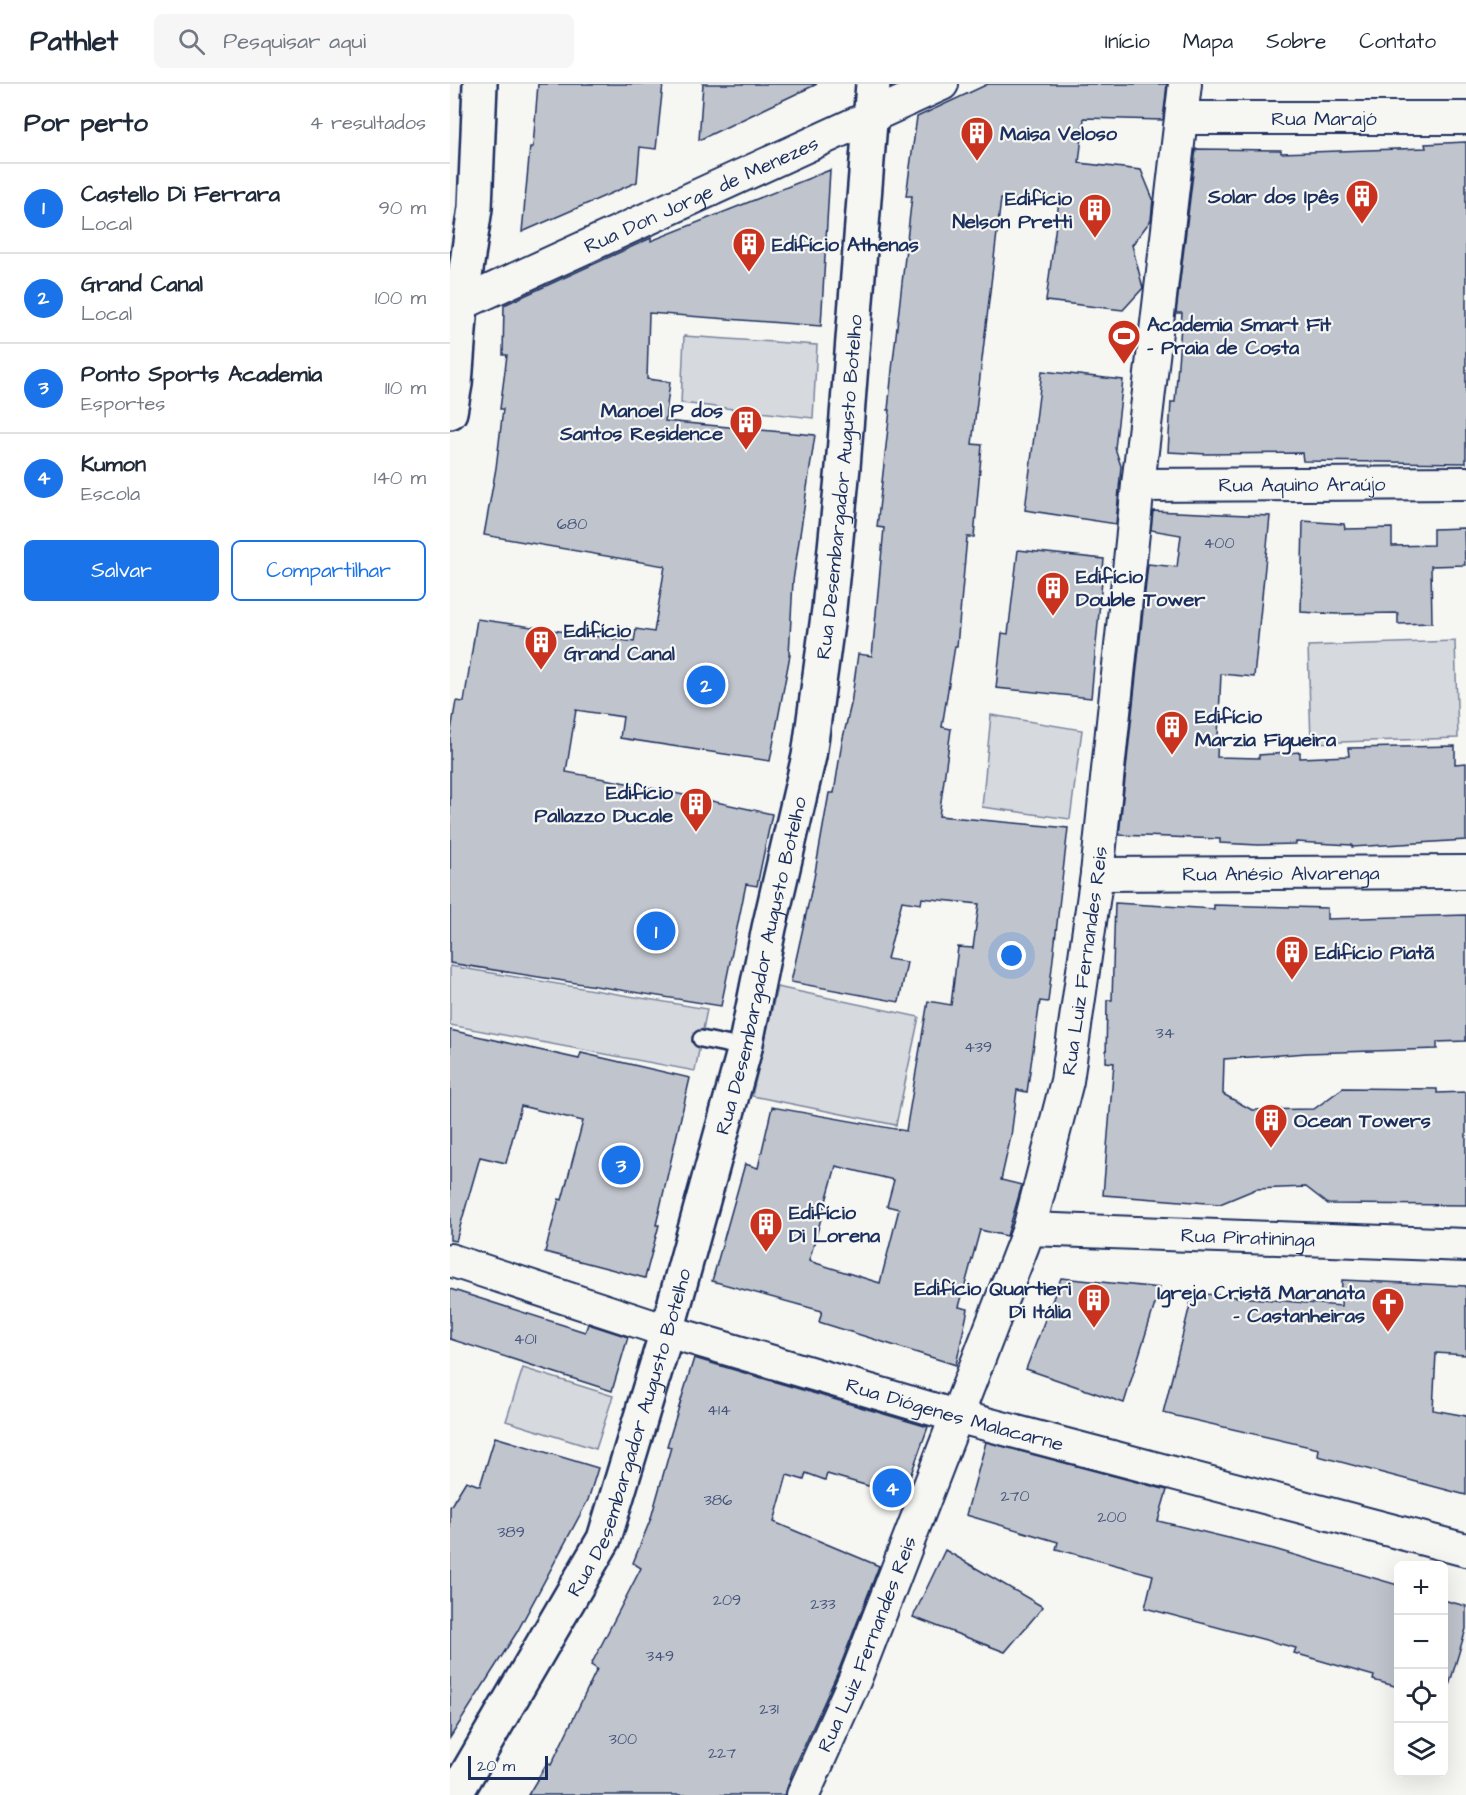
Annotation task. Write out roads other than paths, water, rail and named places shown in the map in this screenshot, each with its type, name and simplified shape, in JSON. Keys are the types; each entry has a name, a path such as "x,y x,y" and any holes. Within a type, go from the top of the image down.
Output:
{"street":[{"path":"450,410 455,384 461,304 474,208 480,84"},
{"name":"Rua Desembargador Augusto Botelho","path":"455,1795 604,1539 667,1331 745,1048 769,928 809,756 826,632 843,467 873,84"},
{"name":"Rua Don Jorge de Menezes","path":"461,304 942,84"},
{"name":"Rua Luiz Fernandes Reis","path":"803,1795 855,1679 1029,1229 1067,1081 1098,874 1138,485 1185,84"},
{"name":"Rua Marajó","path":"1182,118 1466,118"},
{"name":"Rua Aquino Araújo","path":"1138,485 1466,483"},
{"name":"Rua Anésio Alvarenga","path":"1098,874 1466,873"},
{"name":"Rua Piratininga","path":"1029,1229 1466,1245"},
{"name":"Rua Diógenes Malacarne","path":"450,1260 667,1331 956,1416 1466,1550"}],"lane":[{"path":"701,1039 745,1048"}],"place":[{"name":"Maisa Veloso","path":"977,162"},
{"name":"Solar dos Ipês","path":"1362,225"},
{"name":"Edifício Nelson Pretti","path":"1095,239"},
{"name":"Edifício Athenas","path":"749,273"},
{"name":"Academia Smart Fit - Praia de Costa","path":"1124,365"},
{"name":"Manoel P dos Santos Residence","path":"746,451"},
{"name":"Edifício Double Tower","path":"1053,617"},
{"name":"Edifício Grand Canal","path":"541,671"},
{"name":"Grand Canal","path":"706,685"},
{"name":"Edifício Marzia Figueira","path":"1172,756"},
{"name":"Edifício Pallazzo Ducale","path":"696,833"},
{"name":"Castello Di Ferrara","path":"656,931"},
{"name":"Edifício Piatã","path":"1292,981"},
{"name":"Ocean Towers","path":"1271,1149"},
{"name":"Ponto Sports Academia","path":"621,1165"},
{"name":"Edifício Di Lorena","path":"766,1253"},
{"name":"Edifício Quartieri Di Itália","path":"1094,1329"},
{"name":"Igreja Cristã Maranata - Castanheiras","path":"1388,1333"},
{"name":"Kumon","path":"892,1488"}]}
